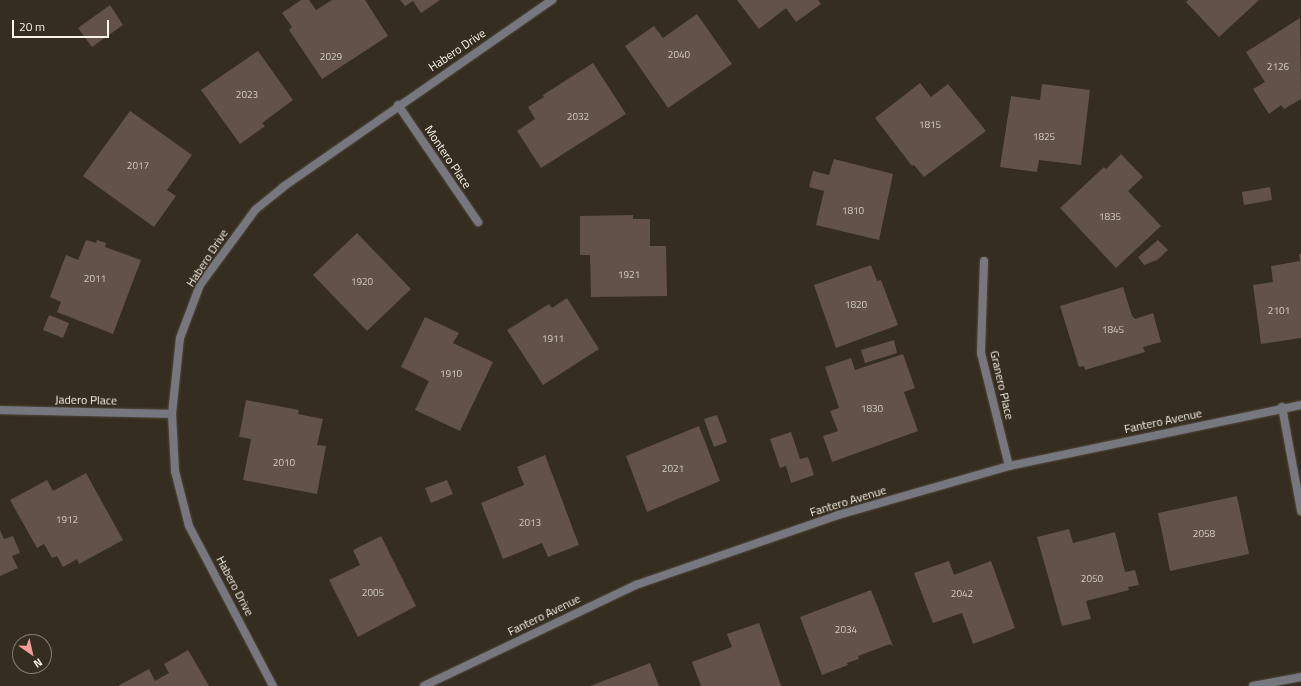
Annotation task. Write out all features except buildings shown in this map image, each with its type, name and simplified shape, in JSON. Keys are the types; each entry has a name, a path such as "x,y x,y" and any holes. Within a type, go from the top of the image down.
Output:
{"street":[{"name":"Habero Drive","path":"273,686 189,526 175,471 172,414 180,338 200,286 230,241 255,210 283,187 398,105 552,0"},
{"name":"Montero Place","path":"398,105 478,222"},
{"name":"Granero Place","path":"984,261 981,353 1010,466"},
{"name":"Fantero Avenue","path":"424,686 636,585 838,515 1010,466 1282,407 1301,405"},
{"path":"1282,407 1301,511"},
{"name":"Jadero Place","path":"0,410 172,414"},
{"path":"1253,686 1301,677"}]}
